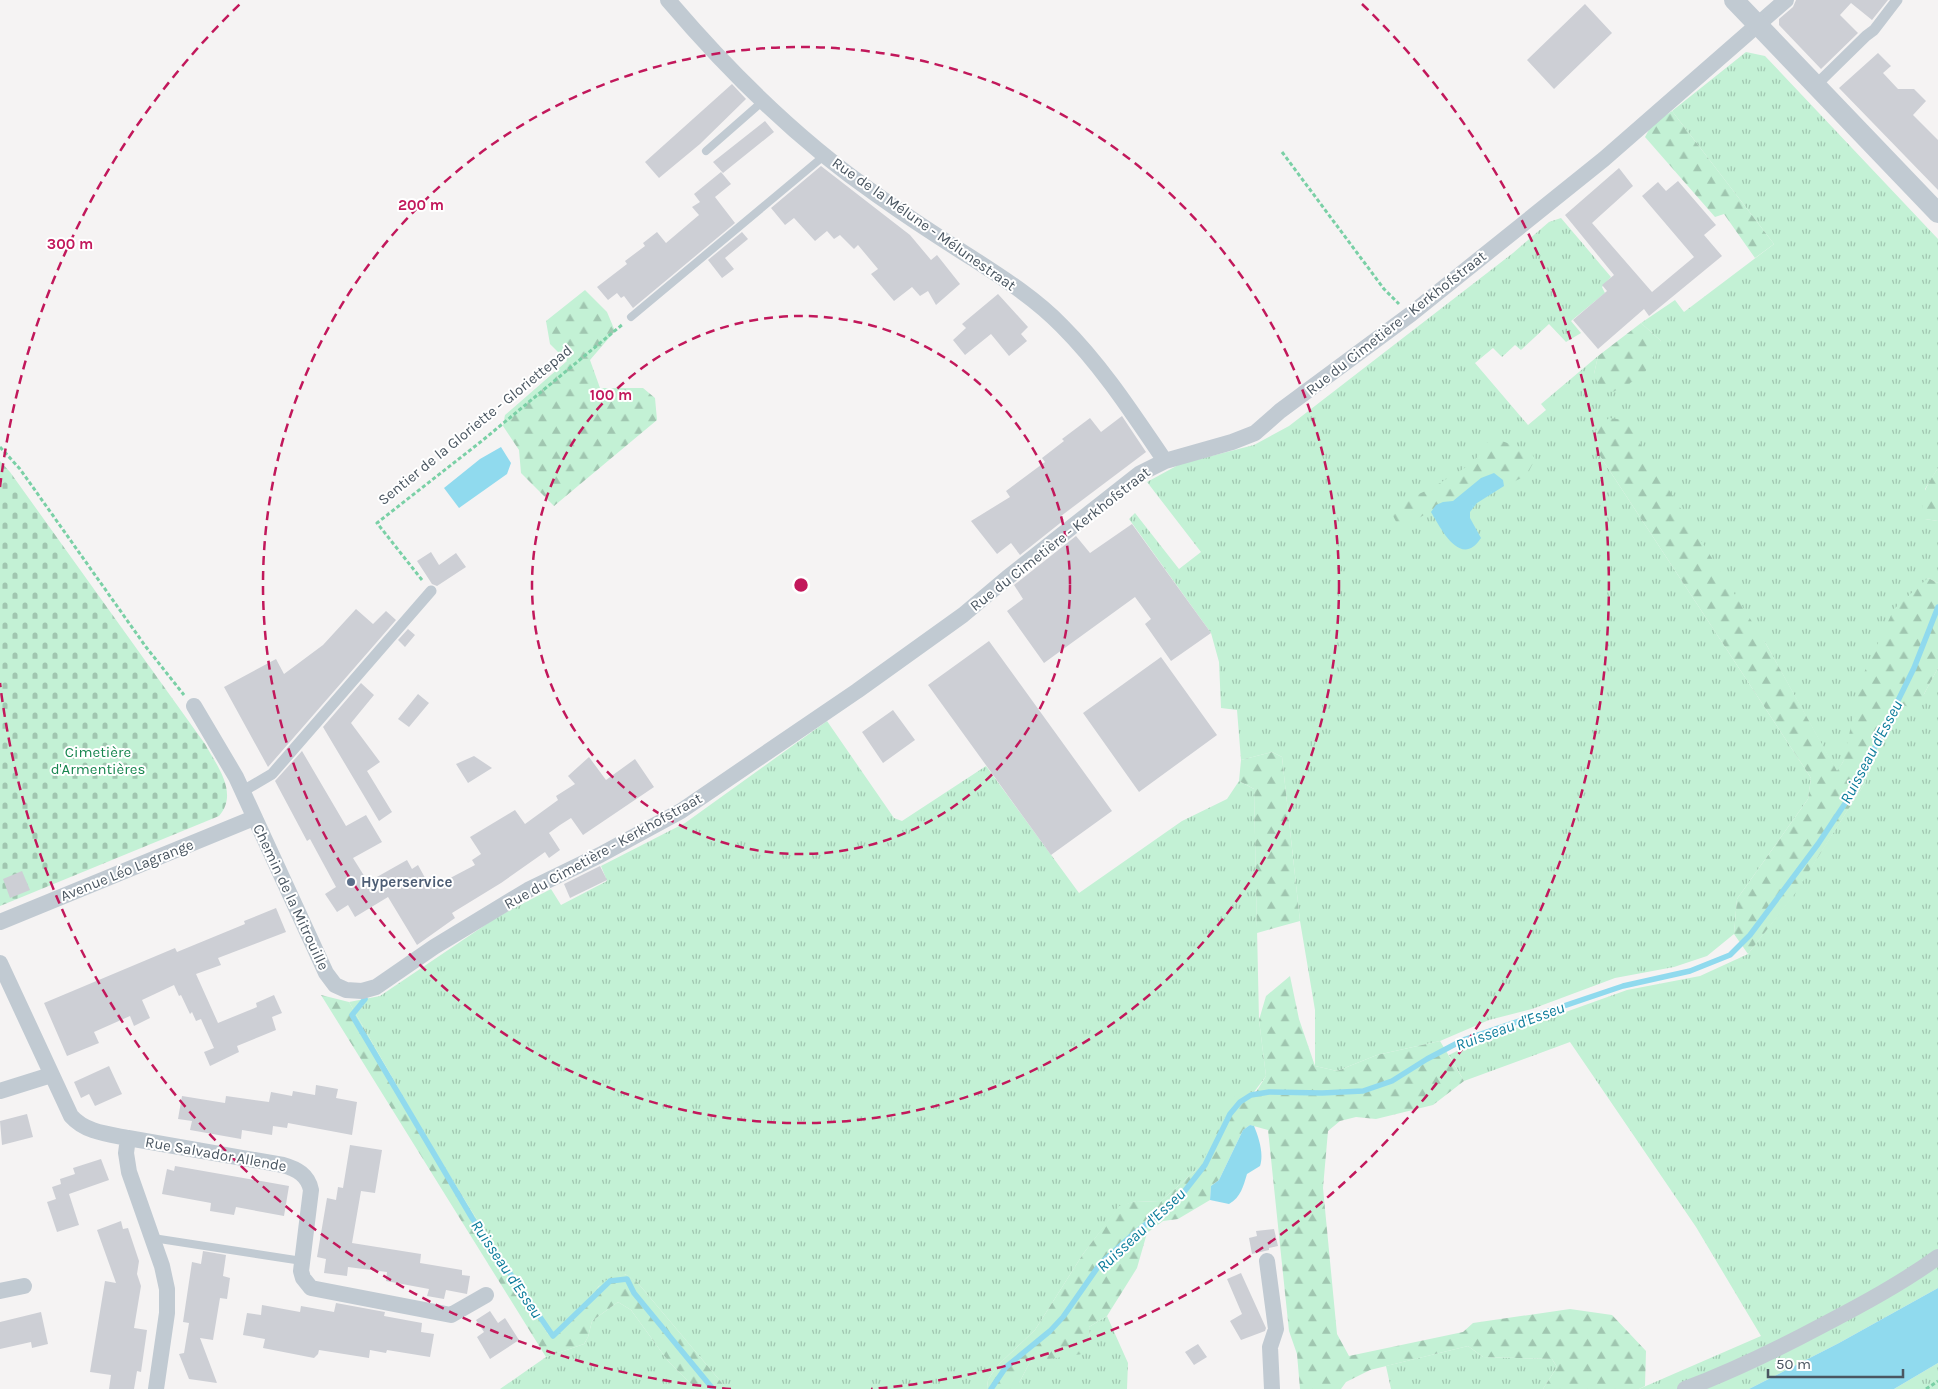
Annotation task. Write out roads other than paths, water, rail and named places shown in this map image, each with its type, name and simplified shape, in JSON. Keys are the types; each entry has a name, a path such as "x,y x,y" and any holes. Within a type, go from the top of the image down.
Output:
{"street":[{"name":"Rue de la Mélune - Mélunestraat","path":"668,0 763,101 824,155 876,194 1006,280 1062,325 1091,358 1165,461"},
{"path":"1734,0 1938,213"},
{"name":"Rue du Cimetière - Kerkhofstraat","path":"328,977 339,987 350,991 362,991 376,987 434,947 528,890 600,855 681,811 963,616 1006,578 1139,474 1165,461 1232,442 1255,433 1280,411 1411,314 1604,159 1786,0"},
{"path":"1815,86 1874,30 1897,0"},
{"path":"243,791 272,774 431,591"},
{"path":"194,706 228,760 254,818"},
{"name":"Chemin de la Mitrouille","path":"254,818 328,977"},
{"name":"Avenue Léo Lagrange","path":"0,922 254,818"},
{"name":"Rue Salvador Allende","path":"0,963 51,1076 71,1116 78,1123 93,1131 283,1165 301,1172 312,1190 302,1261 302,1278 311,1288 450,1315 486,1295"},
{"path":"0,1091 51,1076"},
{"path":"128,1138 126,1153 129,1172 164,1272 168,1302 164,1343 156,1389"},
{"path":"1685,1389 1717,1377 1872,1300 1938,1257"},
{"path":"1268,1261 1276,1329 1270,1347 1272,1389"},
{"path":"0,1291 24,1286"}],"lane":[{"path":"706,151 763,101"},
{"path":"631,317 824,155"},
{"path":"153,1238 302,1261"}],"water":[{"path":"501,447 511,463 507,474 459,508 444,488 480,459"},
{"path":"1494,473 1503,480 1504,486 1477,503 1470,512 1470,518 1481,538 1474,546 1466,549 1459,548 1446,536 1431,512 1436,505 1453,501 1481,478"},
{"path":"1250,1125 1254,1126 1259,1141 1261,1151 1260,1166 1247,1174 1239,1195 1229,1204 1210,1200 1211,1186 1219,1180 1243,1130"},
{"path":"1938,1288 1938,1363 1894,1389 1749,1389 1839,1343"}],"waterway":[{"name":"Ruisseau d'Esseu","path":"991,1389 1006,1367 1050,1331 1063,1317 1100,1264 1180,1197 1205,1165 1230,1114 1240,1102 1251,1095 1269,1092 1322,1093 1363,1091 1392,1081 1427,1059 1463,1040 1623,986 1690,971 1730,955 1750,935 1818,844 1854,790 1914,668 1938,607"},
{"name":"Ruisseau d'Esseu","path":"365,999 352,1015 472,1218 553,1336 610,1281 627,1279 634,1293 713,1389"}],"place":[{"name":"Hyperservice","path":"351,882"}],"park label":[{"name":"Cimetière d'Armentières","path":"98,760"}]}
